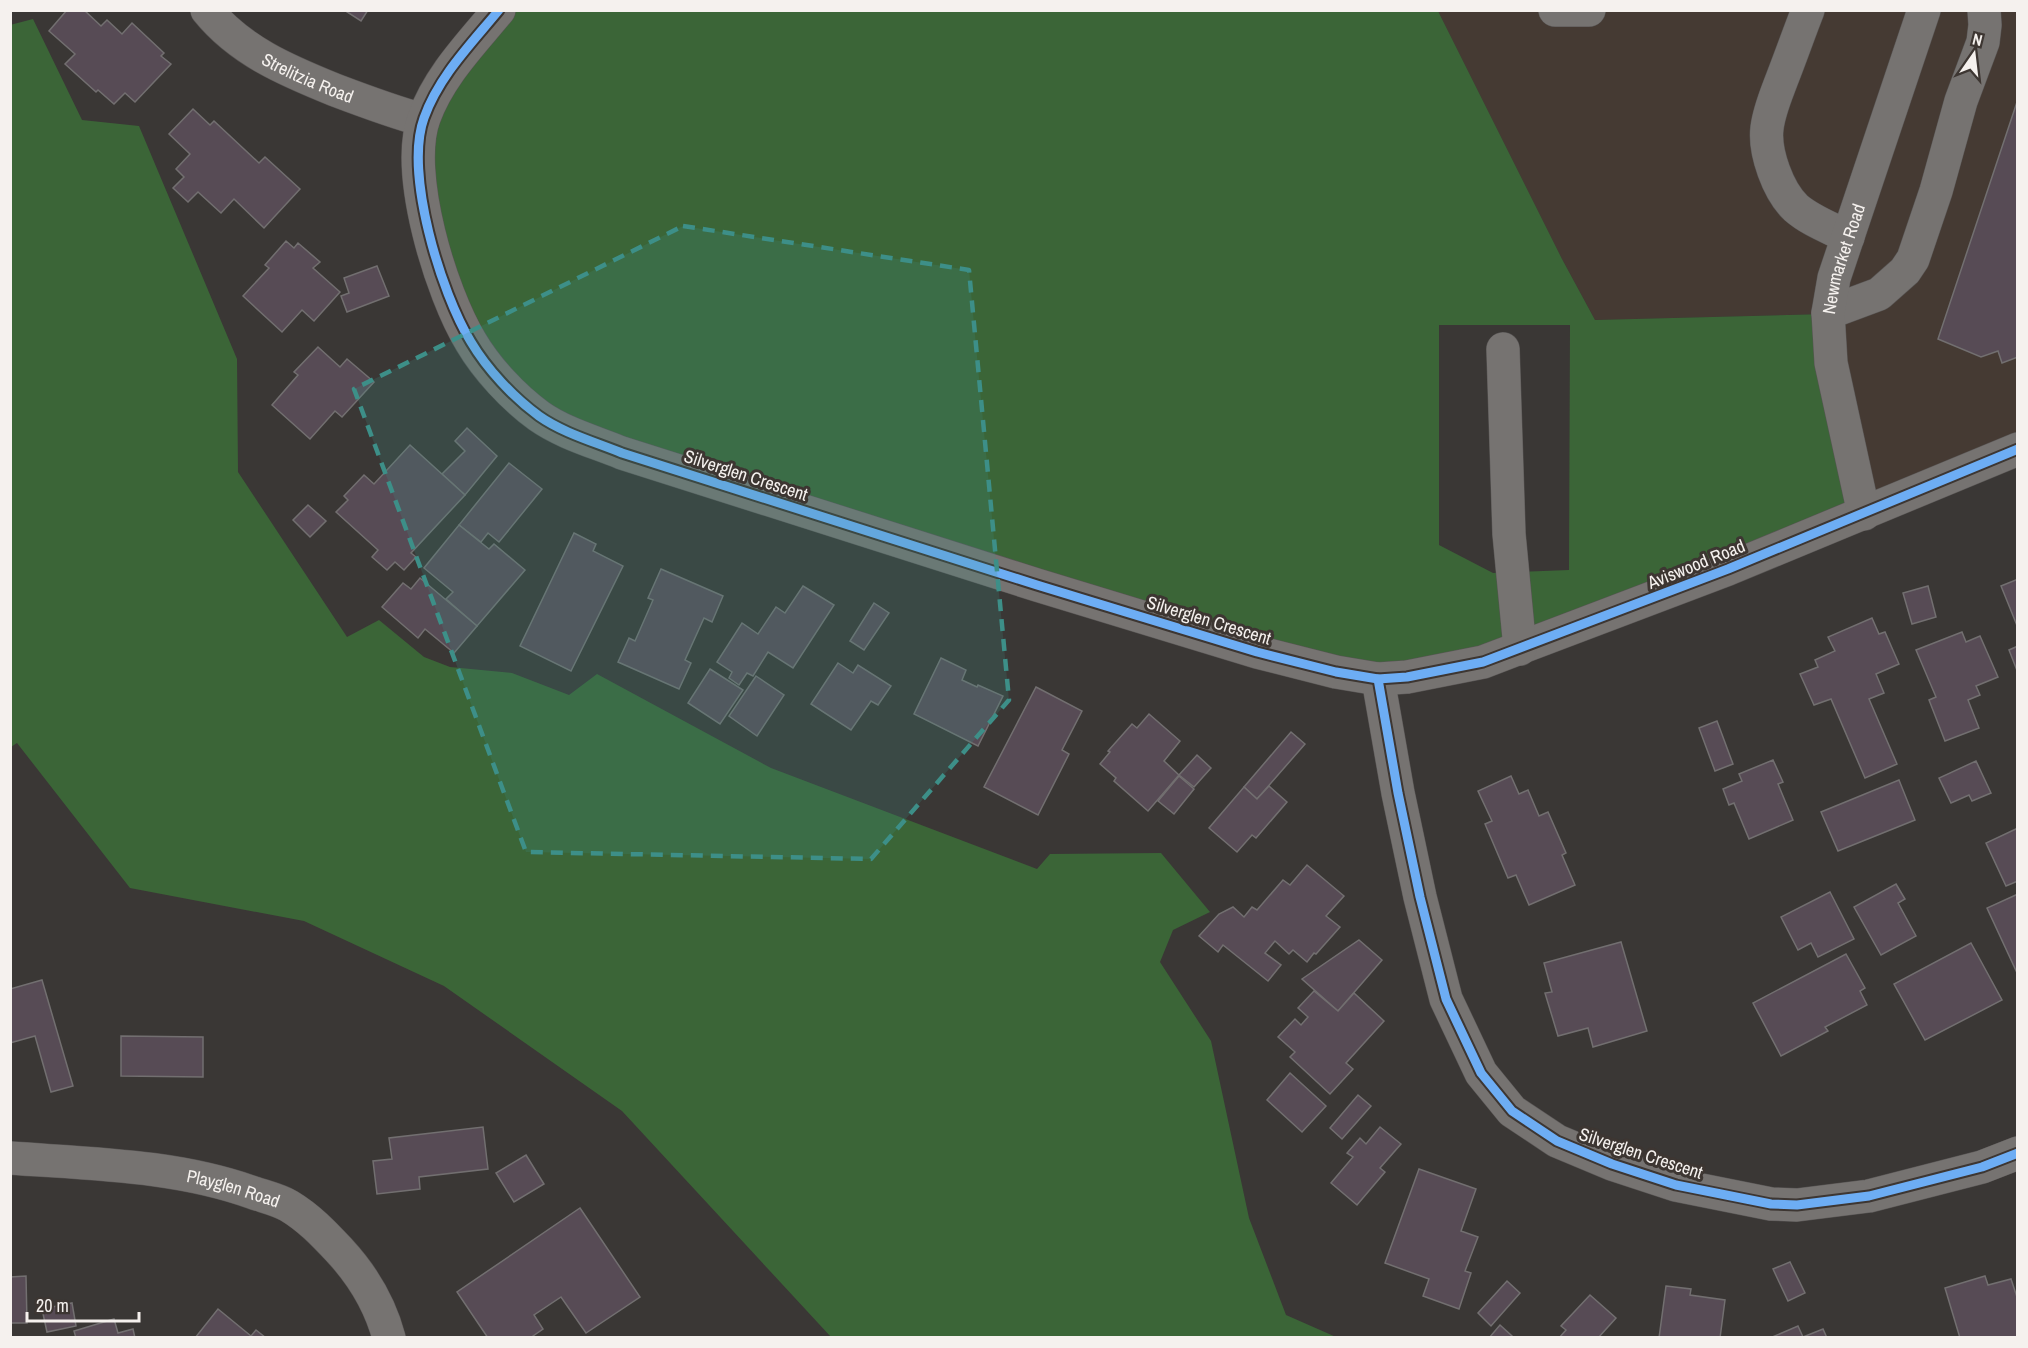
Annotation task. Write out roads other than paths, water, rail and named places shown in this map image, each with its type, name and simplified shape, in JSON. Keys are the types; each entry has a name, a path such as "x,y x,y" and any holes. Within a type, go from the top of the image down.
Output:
{"street":[{"name":"Strelitzia Road","path":"207,10 222,28 264,59 363,101 423,120"},
{"name":"Silverglen Crescent","path":"499,10 447,73 434,94 423,120 418,163 420,188 440,270 461,324 471,342 498,377 539,416 622,453 1037,585 1257,651 1336,672 1378,679 1420,897 1446,999 1481,1073 1512,1111 1557,1141 1612,1164 1676,1185 1771,1204 1797,1205 1869,1196 1982,1167 2018,1153"},
{"path":"1555,10 1589,10"},
{"path":"1808,10 1774,101 1768,123 1767,138 1778,181 1785,196 1810,218 1848,237"},
{"name":"Newmarket Road","path":"1864,514 1831,363 1828,313 1834,278 1924,10"},
{"path":"1828,313 1879,294 1905,272 1913,259 1961,101 1983,42 1984,10"},
{"path":"1503,349 1509,534 1520,649"},
{"name":"Aviswood Road","path":"1378,679 1407,677 1484,662 1654,598 1864,514 2018,449"},
{"name":"Playglen Road","path":"10,1158 106,1165 190,1176 247,1190 286,1205 321,1230 354,1266 375,1299 389,1338"}]}
